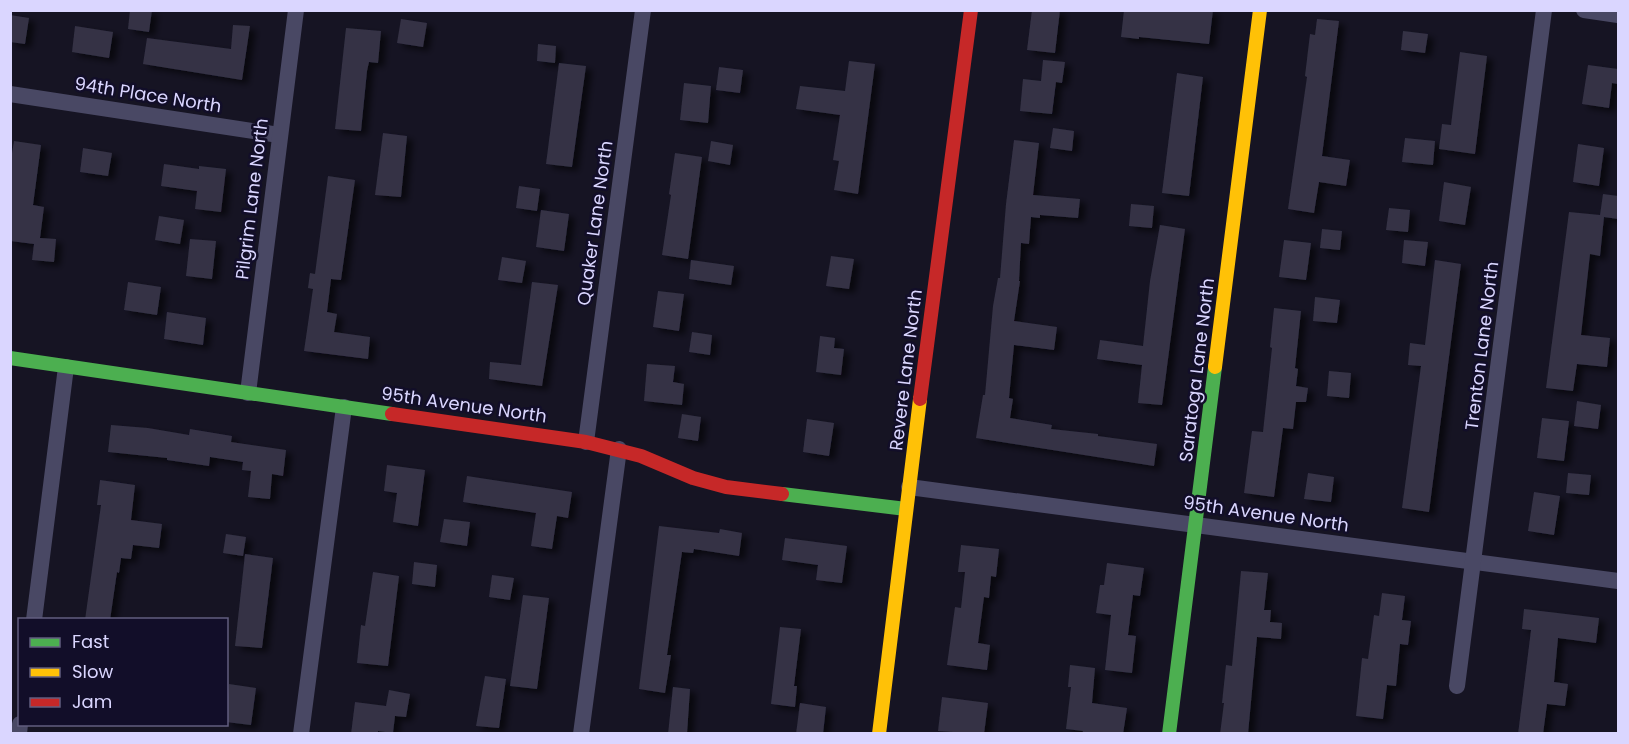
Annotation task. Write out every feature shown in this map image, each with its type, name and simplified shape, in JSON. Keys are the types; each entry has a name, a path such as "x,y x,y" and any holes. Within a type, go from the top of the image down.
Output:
{"street":[{"name":"Pilgrim Lane North","path":"248,393 296,10"},
{"name":"Quaker Lane North","path":"586,442 643,10"},
{"name":"Revere Lane North","path":"879,734 971,10"},
{"name":"Saratoga Lane North","path":"1169,734 1260,10"},
{"name":"Trenton Lane North","path":"1457,686 1544,10"},
{"path":"1584,10 1618,15"},
{"name":"94th Place North","path":"10,94 279,135"},
{"name":"95th Avenue North","path":"10,358 586,442 619,449 693,478 726,487 906,509"},
{"path":"34,618 66,367"},
{"path":"301,734 344,407"},
{"path":"581,734 619,449"},
{"name":"95th Avenue North","path":"909,487 1618,581"}],"building":[{"path":"130,10 152,10 149,32 128,29"},
{"path":"1032,10 1060,10 1055,53 1027,50"},
{"path":"1124,10 1213,10 1209,44 1121,37"},
{"path":"10,15 29,18 25,44 10,42"},
{"path":"401,19 427,23 423,47 397,43"},
{"path":"1317,19 1339,21 1322,156 1350,160 1346,186 1319,182 1314,213 1288,209 1307,77 1305,76 1310,34 1315,35"},
{"path":"233,25 250,26 242,80 143,64 147,38 231,49"},
{"path":"75,26 113,32 109,58 72,52"},
{"path":"346,28 381,31 378,63 369,62 367,71 361,131 335,129"},
{"path":"1403,31 1428,34 1425,53 1401,50"},
{"path":"538,44 556,46 555,63 537,61"},
{"path":"1460,52 1487,56 1475,154 1439,149 1442,124 1451,125"},
{"path":"1043,60 1065,62 1062,83 1056,82 1052,114 1020,111 1023,79 1041,81"},
{"path":"849,61 875,64 858,194 834,190 839,161 833,160 840,115 796,109 800,86 845,91"},
{"path":"559,63 586,66 572,167 546,164"},
{"path":"1588,65 1618,69 1618,84 1612,83 1609,108 1582,104"},
{"path":"719,67 743,70 740,93 716,90"},
{"path":"1177,73 1203,77 1189,196 1162,193"},
{"path":"684,83 711,86 708,123 680,120"},
{"path":"1053,128 1074,131 1072,151 1050,148"},
{"path":"383,133 407,136 401,197 375,195"},
{"path":"1405,138 1435,141 1433,165 1402,162"},
{"path":"1014,140 1039,143 1033,195 1080,199 1078,218 1040,215 1040,218 1031,217 1029,244 1021,243 1020,281 1014,321 1057,327 1054,350 1014,345 1009,398 1013,399 1010,418 1052,425 1051,429 1157,444 1154,466 976,438 983,395 985,395 993,306 998,278 1000,278"},
{"path":"14,141 41,145 33,205 44,207 40,238 56,239 54,262 32,260 34,244 10,241 10,165"},
{"path":"711,141 733,145 730,165 708,161"},
{"path":"1578,144 1604,148 1599,186 1573,182"},
{"path":"83,148 112,153 108,176 80,172"},
{"path":"675,153 702,157 688,259 662,255"},
{"path":"164,164 199,169 199,166 226,169 221,212 195,209 197,191 161,186"},
{"path":"328,176 355,180 341,280 331,279 327,312 337,314 334,332 370,337 368,359 304,351 313,289 308,288 310,273 315,274"},
{"path":"1444,182 1471,187 1465,225 1439,221"},
{"path":"519,186 540,189 537,211 516,208"},
{"path":"1603,194 1618,196 1618,219 1604,217 1600,256 1590,254 1581,335 1610,338 1607,367 1577,364 1573,391 1546,388 1569,212 1600,215"},
{"path":"1131,204 1154,206 1152,228 1129,226"},
{"path":"1389,208 1410,210 1408,232 1386,230"},
{"path":"541,210 569,214 564,251 536,247"},
{"path":"159,216 184,220 180,244 155,240"},
{"path":"1160,225 1185,229 1162,405 1138,403 1142,365 1097,359 1100,340 1143,346 1150,281"},
{"path":"1322,229 1342,231 1340,250 1320,248"},
{"path":"190,239 216,241 212,279 186,276"},
{"path":"1284,240 1311,243 1306,280 1279,277"},
{"path":"1404,240 1428,242 1425,266 1402,263"},
{"path":"831,256 854,259 849,289 826,286"},
{"path":"502,257 526,261 522,283 498,280"},
{"path":"691,260 734,266 731,285 689,279"},
{"path":"1435,260 1461,264 1429,512 1402,508 1421,366 1408,365 1410,343 1425,345"},
{"path":"128,282 161,287 157,315 124,310"},
{"path":"532,282 558,285 542,386 489,379 490,362 521,365"},
{"path":"658,291 684,294 679,331 653,327"},
{"path":"1315,297 1340,300 1337,323 1313,321"},
{"path":"1274,308 1301,311 1295,368 1298,369 1296,386 1308,388 1306,402 1296,402 1293,429 1283,428 1274,497 1244,493 1252,431 1263,432"},
{"path":"167,312 206,318 203,345 164,339"},
{"path":"692,332 712,335 710,355 689,352"},
{"path":"820,336 835,338 834,348 844,349 841,375 816,372"},
{"path":"647,364 675,366 673,382 684,384 682,405 644,401"},
{"path":"1329,371 1351,373 1349,398 1327,396"},
{"path":"1577,401 1601,405 1598,429 1574,426"},
{"path":"682,414 701,417 698,441 678,438"},
{"path":"1542,418 1569,421 1564,461 1537,458"},
{"path":"807,419 834,423 829,456 803,452"},
{"path":"111,425 189,435 190,429 232,436 231,442 286,450 283,476 272,474 270,499 248,497 251,471 242,470 243,462 210,457 209,466 167,460 167,458 108,452"},
{"path":"387,465 425,470 418,526 393,522 397,493 384,491"},
{"path":"1308,473 1334,477 1331,502 1304,499"},
{"path":"1568,473 1591,475 1589,495 1566,493"},
{"path":"467,476 572,492 568,518 557,516 552,549 531,546 536,513 463,502"},
{"path":"100,480 135,485 131,520 162,524 159,548 133,545 131,559 121,558 110,618 85,618 101,505 97,505"},
{"path":"1534,492 1560,496 1554,535 1528,531"},
{"path":"444,519 470,522 467,546 440,542"},
{"path":"659,526 719,533 720,529 742,533 739,556 694,549 693,553 682,552 667,655 671,655 665,693 639,689"},
{"path":"226,534 246,537 243,556 223,553"},
{"path":"785,538 847,546 842,583 816,580 818,565 782,560"},
{"path":"961,545 999,549 996,577 991,576 989,598 984,597 978,643 990,645 987,670 947,665 955,607 961,608 965,572 958,572"},
{"path":"245,554 273,558 262,648 235,646"},
{"path":"414,562 437,565 435,587 412,584"},
{"path":"1107,563 1144,568 1140,596 1133,595 1128,635 1136,636 1132,673 1105,670 1111,615 1096,613 1100,585 1104,585"},
{"path":"1241,571 1268,573 1264,610 1271,610 1270,622 1282,623 1281,639 1257,637 1248,734 1220,734 1226,665 1232,666"},
{"path":"373,572 399,576 388,666 357,663 361,625 365,626"},
{"path":"492,575 514,578 510,600 489,597"},
{"path":"1382,593 1405,596 1402,620 1411,621 1408,645 1400,644 1396,686 1387,685 1383,719 1356,716 1362,658 1368,659 1374,615 1379,616"},
{"path":"523,595 549,598 537,689 510,686"},
{"path":"1524,609 1599,618 1596,643 1558,638 1554,682 1568,684 1565,706 1547,704 1543,734 1518,734 1531,630 1522,629"},
{"path":"780,627 801,629 794,686 797,686 795,707 771,704"},
{"path":"1070,665 1095,668 1092,703 1127,708 1123,734 1082,734 1083,731 1066,729 1071,687 1068,687"},
{"path":"485,676 506,679 499,728 476,726"},
{"path":"229,684 256,688 251,725 228,722"},
{"path":"673,687 690,689 687,734 668,734"},
{"path":"389,690 410,694 406,717 395,716 393,733 378,731 378,734 351,734 355,702 386,706"},
{"path":"942,697 988,703 984,734 938,731"},
{"path":"800,703 826,707 823,734 796,734"}],"traffic: fast":[{"path":"10,358 392,414"},
{"path":"1169,734 1215,367"},
{"path":"782,494 906,509"}],"traffic: slow":[{"path":"1215,367 1260,10"},
{"path":"879,734 920,399"}],"traffic: jam":[{"path":"920,399 971,10"},
{"path":"392,414 586,442 641,456 693,478 726,487 782,494"}]}
